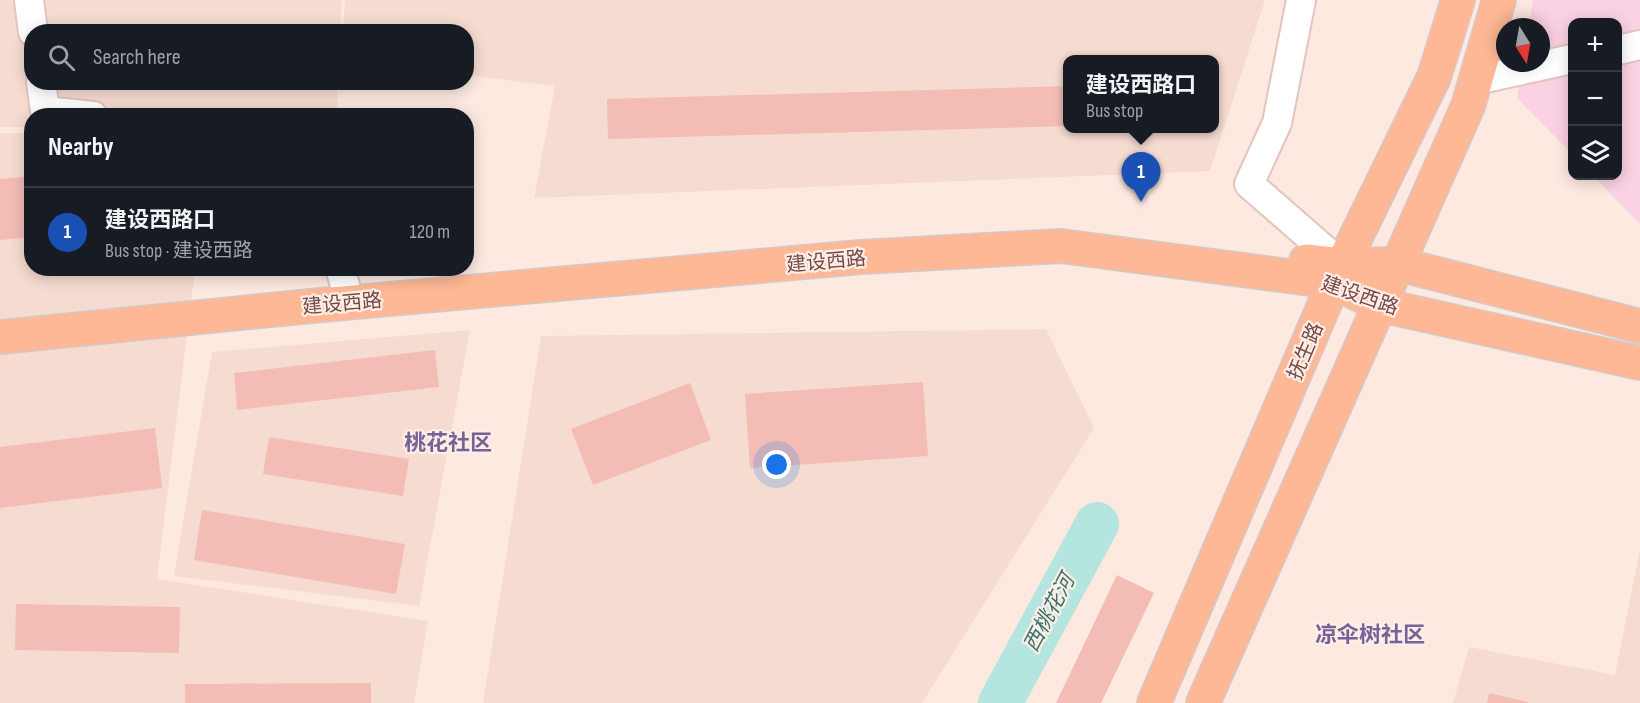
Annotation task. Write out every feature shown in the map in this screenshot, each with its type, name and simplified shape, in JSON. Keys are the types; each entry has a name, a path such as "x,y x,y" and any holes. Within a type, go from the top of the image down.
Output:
{"main road":[{"name":"抚生路","path":"1154,703 1338,274 1434,77 1458,0"},
{"path":"1203,703 1468,106 1499,0"},
{"name":"建设西路","path":"474,269 859,240 1062,228 1338,274 1380,305 1640,363"},
{"name":"建设西路","path":"0,338 321,305 861,257 1061,246 1338,274 1398,264 1640,326"},
{"name":"建设西路","path":"0,322 383,276"}],"street":[{"path":"29,0 32,24"},
{"path":"1301,0 1277,123 1249,184 1338,274"},
{"path":"1622,49 1640,45"},
{"path":"1476,80 1568,60"},
{"path":"42,90 45,108"}],"shaded area":[{"path":"0,0 342,0 340,24 24,24 24,90 338,90 337,108 24,108 24,127 0,127"},
{"path":"345,0 1265,0 1210,171 534,198 555,86 474,76 474,24 344,24"},
{"path":"1533,0 1640,0 1640,224 1597,180 1622,180 1622,18 1568,18 1568,150 1517,98 1521,72 1550,72 1550,18 1530,18"},
{"path":"0,133 24,133 24,276 194,276 157,579 428,621 414,703 0,703"},
{"path":"1046,329 1094,428 922,703 483,703 541,336"},
{"path":"470,330 419,606 174,576 212,352"},
{"path":"1640,549 1640,703 1453,703 1469,647 1615,675"}],"building":[{"path":"1063,86 1063,126 608,139 607,99"},
{"path":"24,177 24,238 0,240 0,179"},
{"path":"435,350 439,387 237,410 234,373"},
{"path":"923,382 928,456 750,468 745,394"},
{"path":"690,383 711,440 593,485 571,429"},
{"path":"155,428 162,488 0,508 0,447"},
{"path":"269,437 409,459 403,496 263,474"},
{"path":"202,510 405,544 396,594 194,560"},
{"path":"1117,575 1154,593 1101,703 1056,703"},
{"path":"16,604 180,607 179,653 15,650"},
{"path":"371,683 371,703 185,703 185,684"},
{"path":"1489,693 1528,702 1528,703 1487,703"}],"waterway":[{"name":"西桃花河","path":"1000,703 1097,524"}],"place":[{"name":"建设西路口","path":"1141,202"}],"district":[{"name":"桃花社区","path":"448,442"},
{"name":"凉伞树社区","path":"1370,634"}]}
